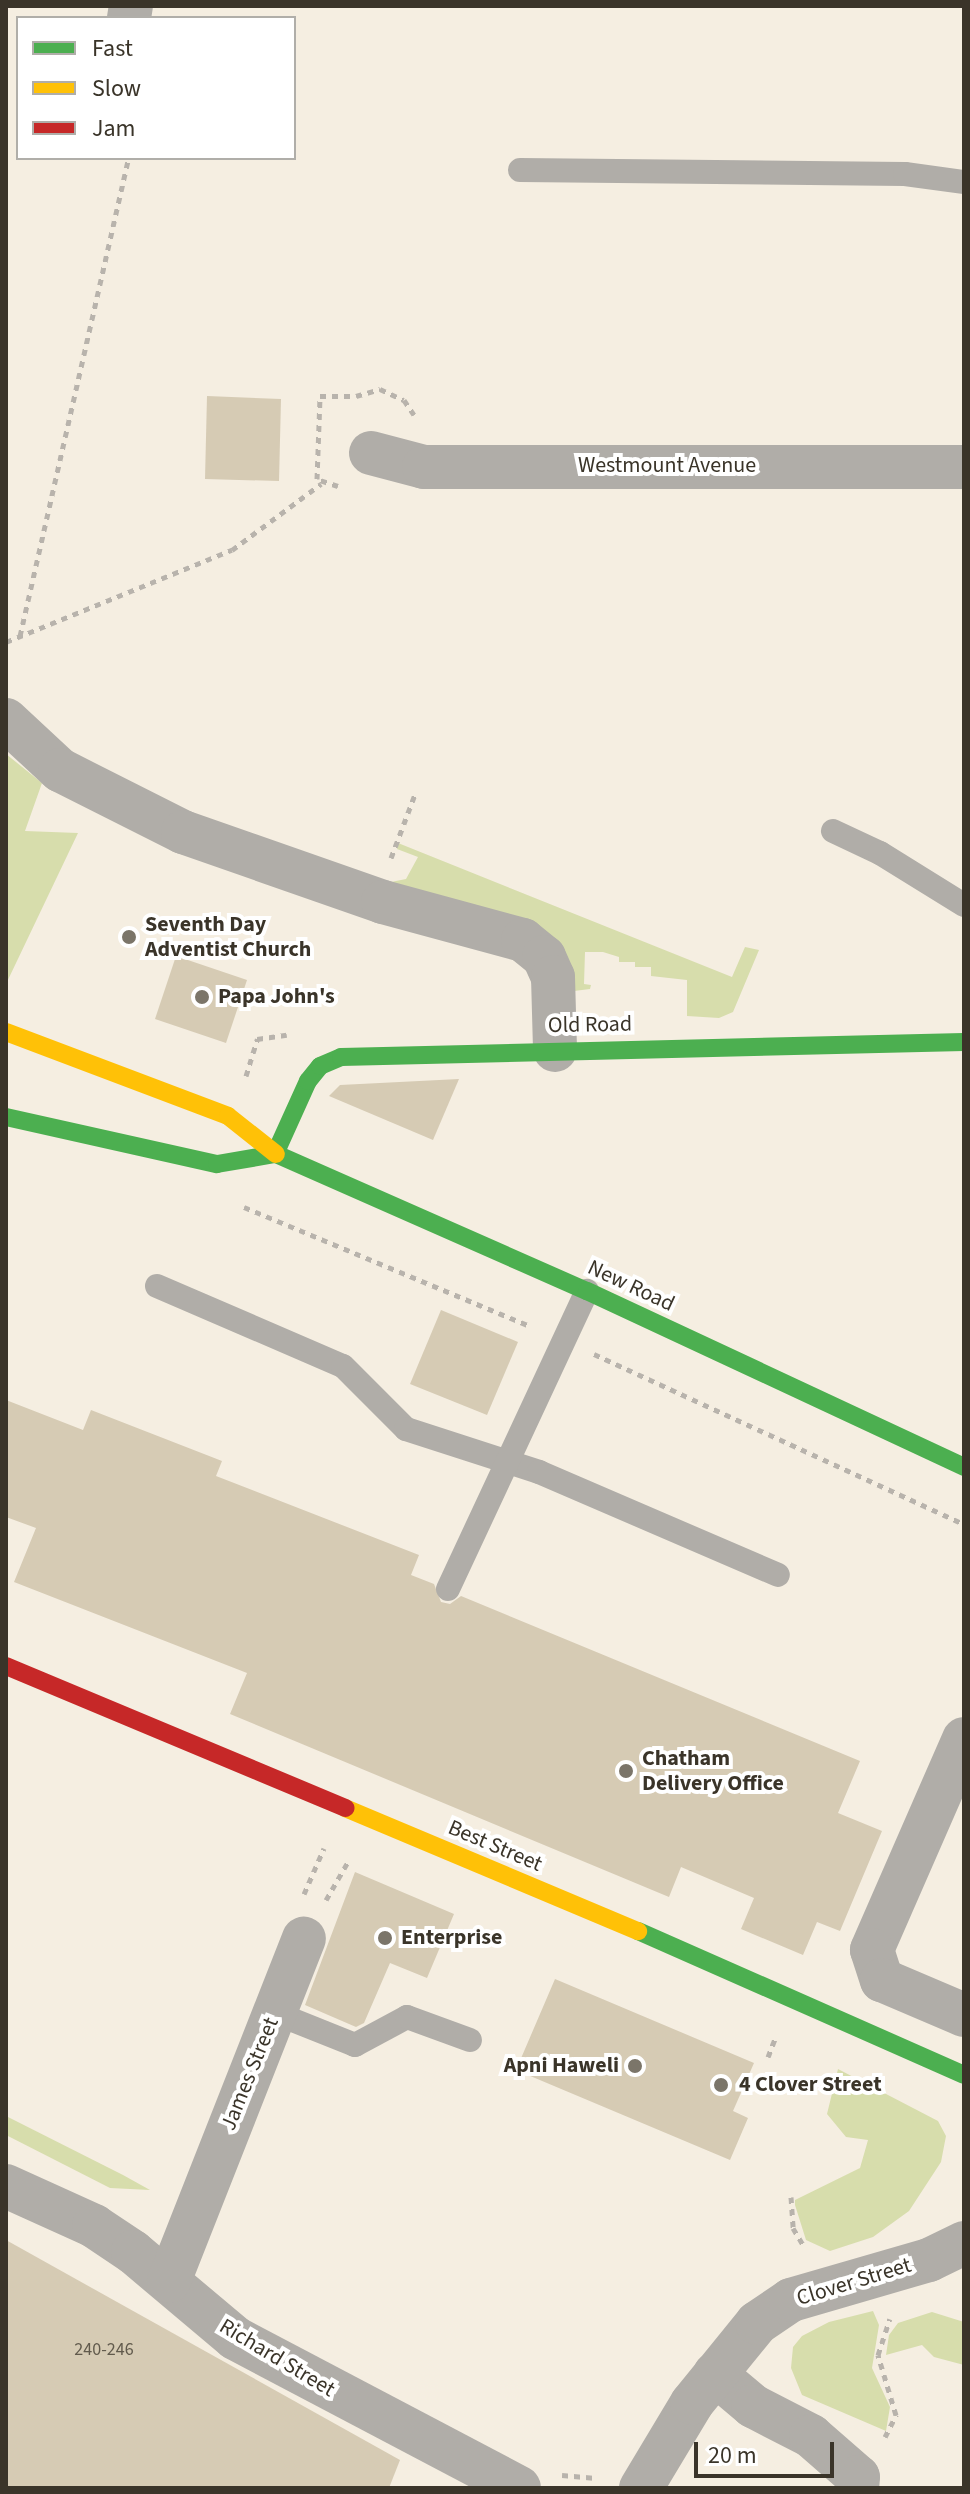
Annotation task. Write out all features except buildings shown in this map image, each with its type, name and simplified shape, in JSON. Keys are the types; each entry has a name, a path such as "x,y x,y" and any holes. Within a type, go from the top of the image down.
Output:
{"main road":[{"name":"New Road","path":"6,1032 228,1116 275,1154 587,1291 964,1467"},
{"name":"Old Road","path":"275,1154 302,1091 326,1062 363,1055 964,1042"},
{"path":"6,1117 217,1164 275,1154"},
{"name":"Best Street","path":"6,1666 720,1966 964,2075"}],"street":[{"name":"Westmount Avenue","path":"371,453 424,467 964,467"},
{"path":"6,720 60,770 183,832 383,902 503,932 537,951 553,977 555,1050"},
{"path":"964,1739 872,1950 882,1980 964,2015"},
{"name":"James Street","path":"154,2269 170,2215 196,2209 304,1939"},
{"name":"Richard Street","path":"6,2186 94,2226 154,2269 235,2338 535,2480"},
{"name":"Clover Street","path":"624,2482 757,2323 791,2300 962,2249"},
{"path":"715,2374 753,2406 811,2436 858,2477 857,2488"}],"lane":[{"path":"520,170 905,174 964,182"},
{"path":"833,831 880,853 964,905"},
{"path":"157,1286 343,1366 406,1429 505,1462 778,1575"},
{"path":"448,1589 587,1291"},
{"path":"275,2013 355,2045 407,2017 470,2040"}],"path":[{"path":"20,636 129,160"},
{"path":"6,642 232,550 321,484"},
{"path":"383,902 393,849 415,794"},
{"path":"238,1081 247,1074 257,1039 297,1034"},
{"path":"230,1203 303,1228 563,1340 964,1524"},
{"path":"304,1939 354,1853"},
{"path":"791,2197 795,2235 811,2251"},
{"path":"891,2315 878,2355 895,2404 891,2434"},
{"path":"535,2480 624,2482"}],"green space":[{"path":"6,754 42,783 25,831 78,833 6,984"},
{"path":"398,843 732,977 745,947 759,950 733,1012 719,1018 687,1016 687,980 651,976 651,967 635,967 635,962 619,962 619,957 603,952 585,952 584,984 591,985 590,989 574,991 391,882 406,879 418,857 397,849"},
{"path":"838,2069 938,2121 946,2136 941,2162 909,2211 873,2237 830,2251 806,2240 795,2200 860,2168 868,2140 846,2137 827,2114"},
{"path":"6,2116 150,2190 110,2188 6,2135"},
{"path":"873,2311 879,2325 872,2368 890,2407 886,2431 802,2395 791,2368 793,2347 802,2336 829,2322"},
{"path":"932,2312 964,2322 964,2365 934,2357 922,2345 886,2355 889,2335 898,2323"}],"traffic: fast":[{"path":"275,1154 308,1081 320,1066 341,1057 964,1042"},
{"path":"6,1117 217,1164 275,1154"},
{"path":"276,1154 587,1291 964,1467"},
{"path":"638,1931 964,2075"}],"traffic: slow":[{"path":"6,1032 228,1116 276,1154"},
{"path":"345,1808 638,1931"}],"traffic: jam":[{"path":"6,1666 345,1808"}],"place":[{"name":"Seventh Day Adventist Church","path":"129,937"},
{"name":"Papa John's","path":"202,997"},
{"name":"Chatham Delivery Office","path":"626,1771"},
{"name":"Enterprise","path":"385,1938"},
{"name":"Apni Haweli","path":"635,2066"},
{"name":"4 Clover Street","path":"721,2085"}]}
